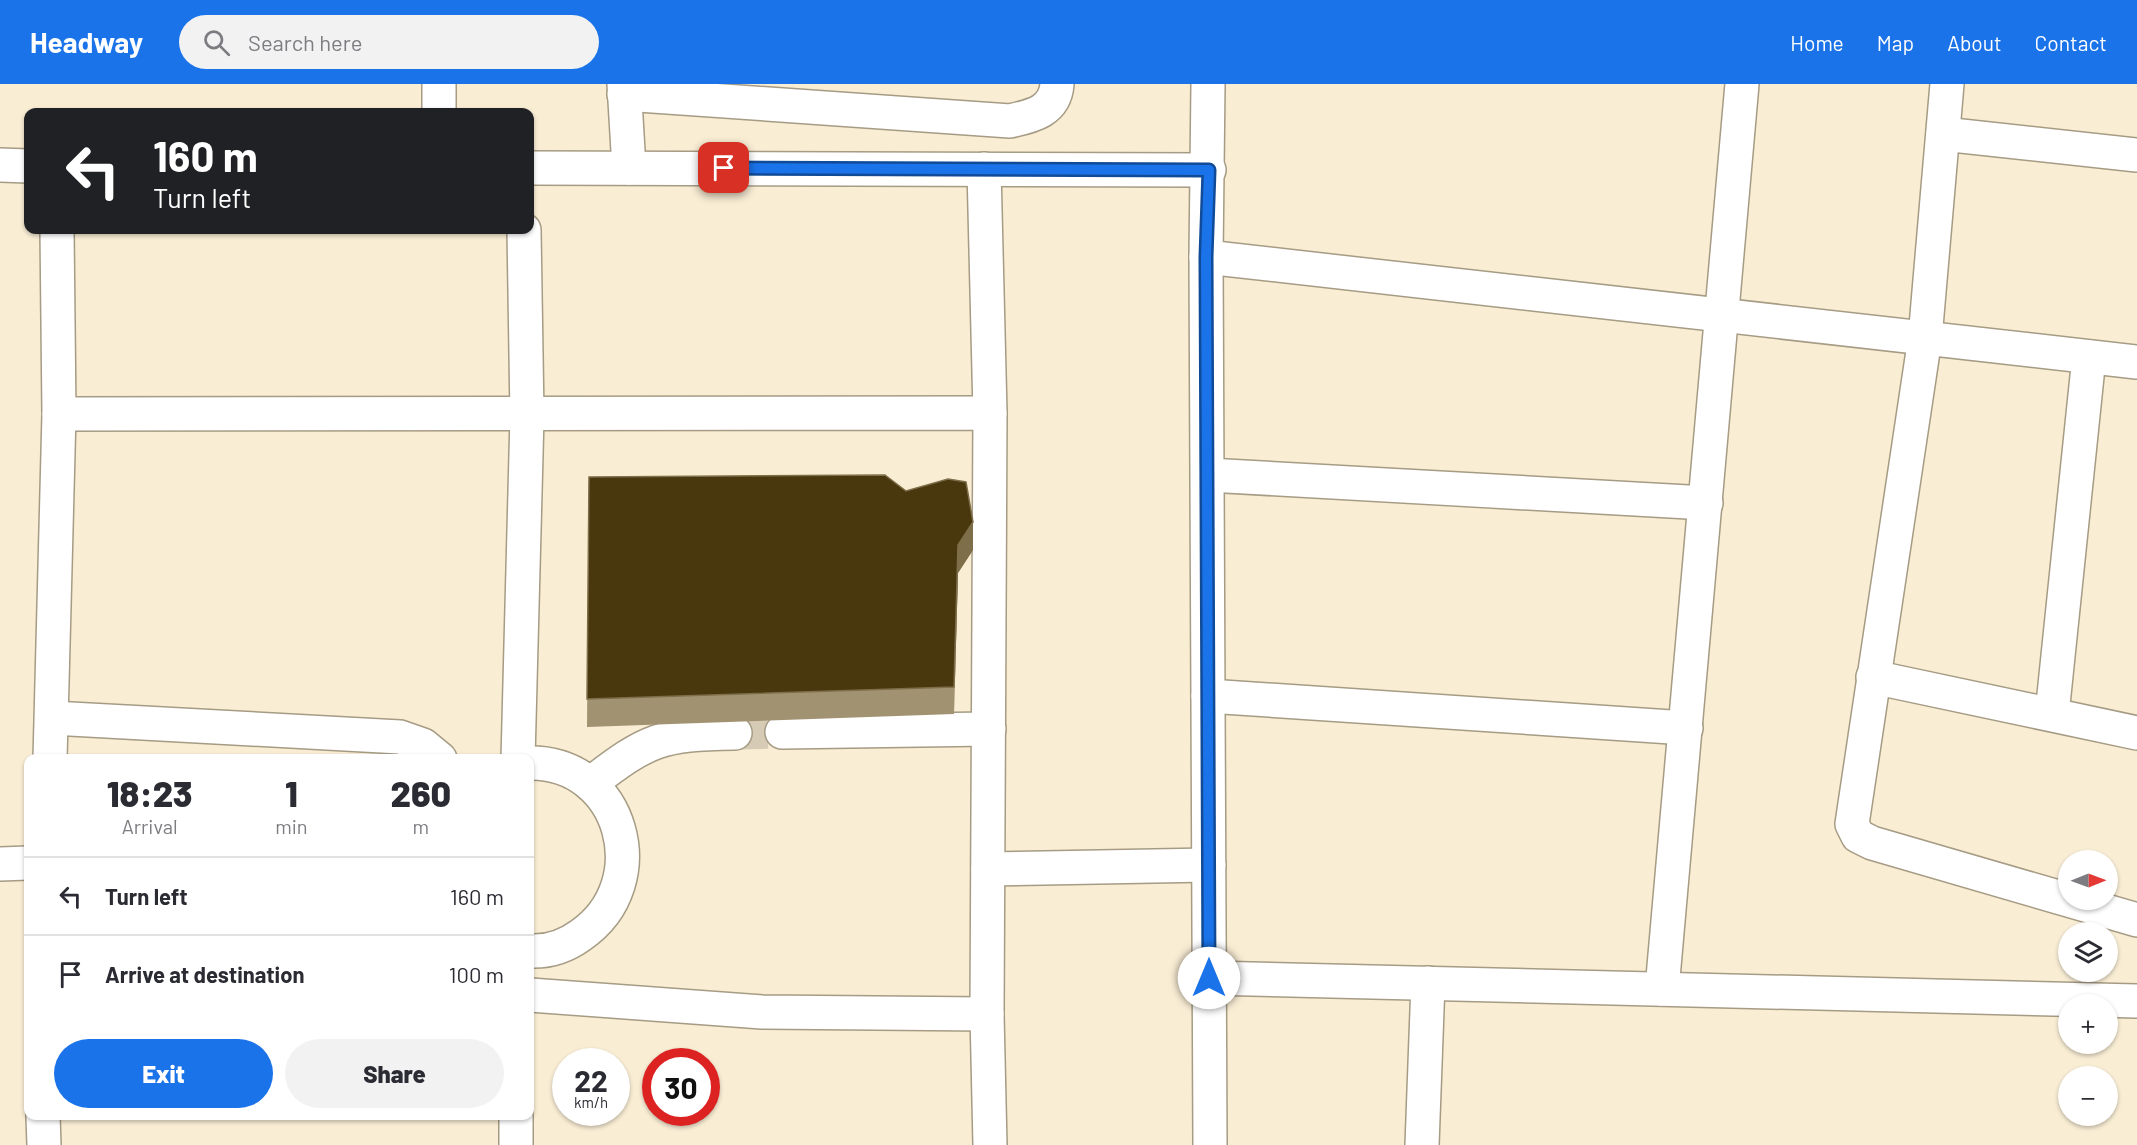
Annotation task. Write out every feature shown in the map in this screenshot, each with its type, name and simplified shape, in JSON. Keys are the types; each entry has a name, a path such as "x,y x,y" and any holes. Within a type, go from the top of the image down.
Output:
{"street":[{"path":"439,84 439,108"},
{"path":"629,168 624,89 1010,121 1035,116 1049,107 1057,84"},
{"path":"1208,84 1209,170 1206,257 1210,1145"},
{"path":"1662,989 1742,84"},
{"path":"1947,84 1925,338 1852,824 1858,836 1872,843 2137,920"},
{"path":"1942,134 2137,155"},
{"path":"0,165 24,166"},
{"path":"534,168 1209,170"},
{"path":"984,169 990,413 987,1014 990,1145"},
{"path":"50,754 59,414 57,234"},
{"path":"518,754 527,416 524,234"},
{"path":"1206,257 2137,362"},
{"path":"2052,714 2089,357"},
{"path":"59,414 527,416 990,413"},
{"path":"1208,475 1706,503"},
{"path":"1873,677 2137,733"},
{"path":"1208,696 1686,728"},
{"path":"52,718 400,737 423,745 434,754"},
{"path":"782,732 989,729"},
{"path":"590,784 627,755 658,739 688,733 735,733"},
{"path":"534,764 562,768 590,784 610,808 622,838 623,869 614,900 596,925 569,944 534,951"},
{"path":"0,864 24,864"},
{"path":"988,869 1209,865"},
{"path":"1209,978 2137,1001"},
{"path":"1422,1145 1428,983"},
{"path":"534,995 762,1012 987,1014"},
{"path":"43,1120 44,1145"},
{"path":"516,1120 516,1145"}],"building":[{"path":"885,475 906,491 948,479 966,482 973,522 958,545 954,687 587,699 589,477"}],"tunnel":[{"path":"735,733 782,732"}],"route":[{"path":"724,168 1209,170 1206,257 1209,978"}]}
